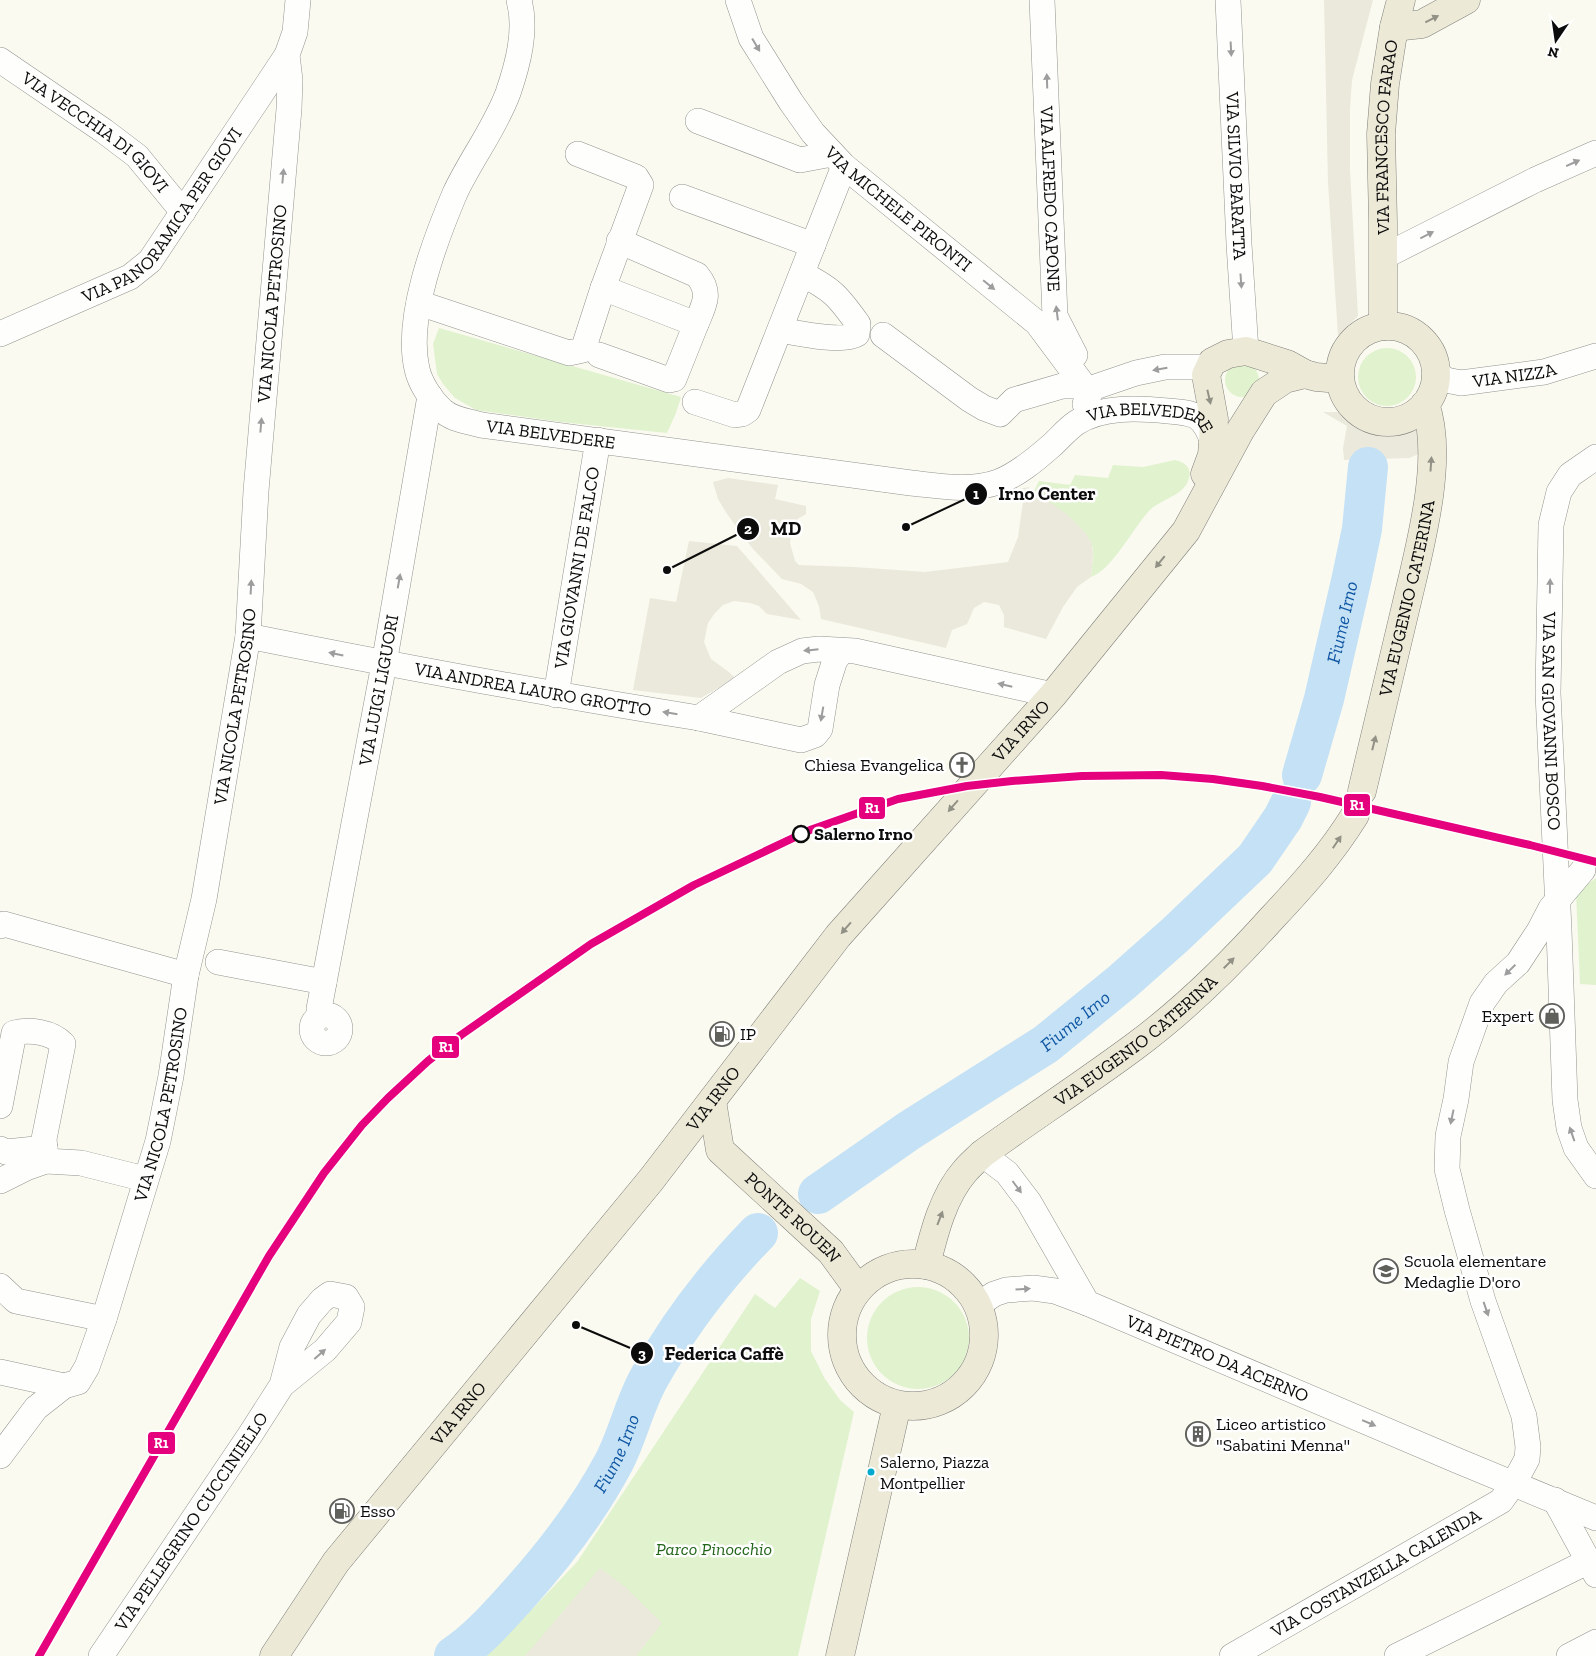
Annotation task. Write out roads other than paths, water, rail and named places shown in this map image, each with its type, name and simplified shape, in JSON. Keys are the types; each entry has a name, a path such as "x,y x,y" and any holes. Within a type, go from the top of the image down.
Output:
{"main road":[{"path":"1394,27 1401,0"},
{"name":"VIA FRANCESCO FARAO","path":"1383,326 1384,257 1381,134 1385,84 1394,27 1422,24 1466,0"},
{"path":"1383,326 1398,327 1413,333 1425,343 1433,356 1436,372 1435,383 1425,404 1415,414 1402,419 1388,421 1374,420 1362,414 1351,404 1344,392 1340,379 1341,364 1346,350 1356,338 1368,330 1383,326"},
{"path":"1208,367 1212,362 1228,354 1246,351 1287,364 1305,374 1340,379"},
{"name":"VIA IRNO","path":"1186,531 1195,493 1210,463 1213,442 1214,419 1206,375 1208,367"},
{"name":"VIA IRNO","path":"274,1656 336,1562 663,1165 838,936 1053,695 1186,531 1240,431 1264,393 1280,382 1305,374"},
{"name":"VIA EUGENIO CATERINA","path":"926,1265 947,1200 964,1172 982,1154 1135,1046 1194,997 1254,938 1317,869 1335,846 1358,803 1422,536 1430,487 1432,445 1431,420 1425,404"},
{"path":"663,1165 688,1151 720,1150 712,1101"},
{"name":"PONTE ROUEN","path":"720,1150 831,1252 858,1289"},
{"path":"910,1264 926,1265 942,1270 957,1278 969,1290 978,1305 984,1325 984,1346 978,1366 966,1384 951,1396 934,1403 916,1406 897,1405 878,1397 861,1384 850,1367 843,1347 842,1327 847,1307 858,1289 869,1279 882,1271 896,1266 910,1264"},
{"path":"840,1656 897,1405"}],"street":[{"name":"VIA NICOLA PETROSINO","path":"0,1456 36,1408 64,1386 78,1382 87,1367 104,1319 158,1141 172,1076 186,975 204,899 248,636 256,481 289,109 290,80 287,55 295,32 298,0"},
{"name":"VIA BELVEDERE","path":"519,0 522,34 517,62 508,93 456,192 430,261 419,303 415,326 417,369 430,396 443,411 456,418 481,425 948,487 977,487 997,483 1016,474 1050,447 1077,422 1100,412 1151,409 1195,415 1207,425 1213,442"},
{"name":"VIA MICHELE PIRONTI","path":"738,0 751,38 813,133 838,160 1037,323 1088,387"},
{"name":"VIA ALFREDO CAPONE","path":"1042,0 1055,316 1088,387"},
{"name":"VIA SILVIO BARATTA","path":"1228,0 1239,244 1246,351"},
{"name":"VIA PANORAMICA PER GIOVI","path":"0,334 130,277 150,261 287,55"},
{"name":"VIA VECCHIA DI GIOVI","path":"0,60 104,131 136,156 183,212"},
{"path":"695,402 735,414 742,414 748,410 813,245 838,160 800,160 698,121"},
{"path":"1384,257 1535,180 1596,153"},
{"path":"419,303 559,350 576,352 583,350 619,241 641,185 636,176 578,154"},
{"path":"682,197 813,245"},
{"path":"599,355 669,380 674,379 706,294 704,284 697,275 619,241"},
{"path":"780,330 808,336 851,337 857,334 858,324 841,300 826,286 802,274"},
{"path":"603,288 698,319"},
{"path":"883,335 968,399 1000,414 1014,400 1062,386 1088,387 1100,412"},
{"name":"VIA NIZZA","path":"1436,372 1446,380 1461,383 1544,372 1596,356"},
{"name":"VIA BELVEDERE","path":"1077,422 1088,387 1165,367 1208,367"},
{"name":"VIA LUIGI LIGUORI","path":"320,1012 384,664 430,396"},
{"name":"VIA GIOVANNI DE FALCO","path":"556,695 598,440"},
{"name":"VIA SAN GIOVANNI BOSCO","path":"1596,457 1570,475 1560,492 1551,525 1548,693 1558,899 1564,1100 1576,1148 1596,1176"},
{"name":"VIA ANDREA LAURO GROTTO","path":"248,636 384,664 699,718 800,740 815,735 820,729 828,685 835,660 842,651"},
{"path":"699,718 751,680 786,658 802,651 819,649 855,651 1053,695"},
{"path":"1556,862 1565,872 1570,874 1589,864"},
{"name":"VIA COSTANZELLA CALENDA","path":"1232,1656 1501,1500 1514,1484 1527,1459 1528,1447 1524,1416 1483,1301 1457,1210 1447,1169 1448,1144 1461,1062 1482,1003 1496,983 1518,962 1551,908 1589,864"},
{"path":"2,925 186,975"},
{"path":"1539,930 1549,936 1557,947 1560,966"},
{"path":"218,962 324,982"},
{"path":"0,1106 14,1033 25,1030 57,1037 63,1044 44,1139 45,1154"},
{"path":"0,1149 6,1152 45,1154 145,1179"},
{"path":"0,1181 26,1168 45,1154"},
{"path":"982,1154 1007,1173 1029,1202 1087,1303"},
{"name":"VIA PIETRO DA ACERNO","path":"978,1305 994,1294 1006,1290 1033,1288 1055,1291 1596,1518"},
{"path":"5,1295 104,1319"},
{"path":"0,1372 64,1386"},
{"name":"VIA PELLEGRINO CUCCINIELLO","path":"101,1656 282,1385"},
{"path":"1397,1656 1592,1568 1555,1500"},
{"path":"1569,1656 1596,1642"}],"waterway":[{"name":"Fiume Irno","path":"1302,775 1324,699 1352,577 1362,529 1368,467"},
{"name":"Fiume Irno","path":"818,1194 910,1130 1046,1044 1122,982 1255,859 1283,818 1291,802"},
{"name":"Fiume Irno","path":"454,1656 479,1636 503,1612 570,1532 614,1462 644,1388 672,1339 727,1266 758,1233"}],"place":[{"name":"Irno Center","path":"906,527"},
{"name":"MD","path":"667,570"},
{"name":"Chiesa Evangelica","path":"962,765"},
{"name":"Salerno Irno","path":"801,834"},
{"name":"Expert","path":"1552,1016"},
{"name":"IP","path":"722,1034"},
{"name":"Scuola elementare Medaglie D'oro","path":"1386,1271"},
{"name":"Federica Caffè","path":"576,1325"},
{"name":"Liceo artistico \"Sabatini Menna\"","path":"1198,1434"},
{"name":"Salerno, Piazza Montpellier","path":"871,1472"},
{"name":"Esso","path":"342,1511"}],"park label":[{"name":"Parco Pinocchio","path":"714,1549"}]}
